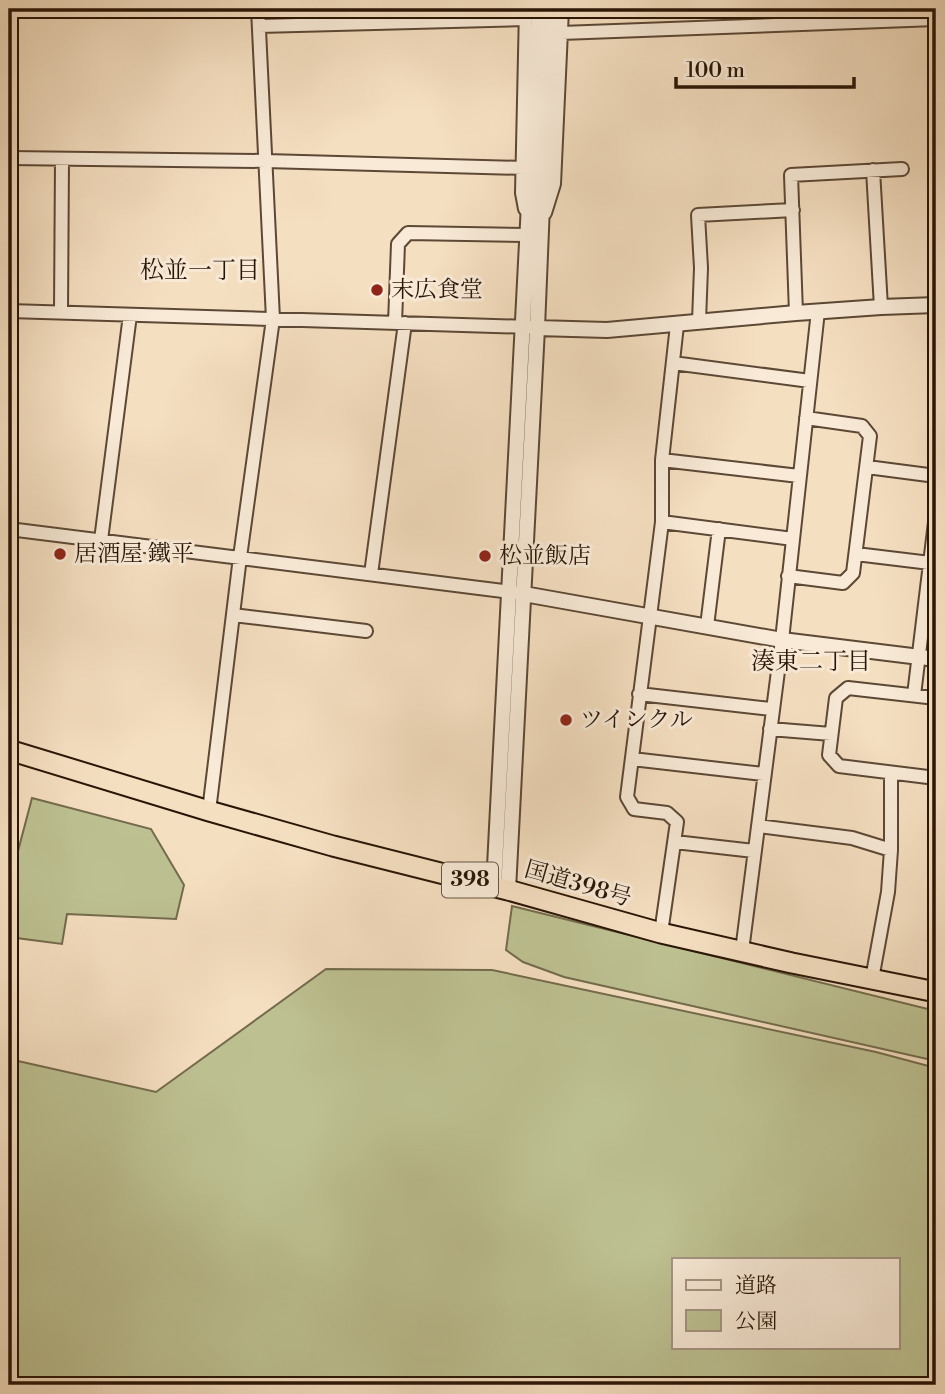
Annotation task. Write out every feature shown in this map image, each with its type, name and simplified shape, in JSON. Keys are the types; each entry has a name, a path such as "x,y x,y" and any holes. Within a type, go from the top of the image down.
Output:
{"highway":[{"name":"国道398号","path":"9,750 333,846 501,888 661,933 936,992"}],"street":[{"path":"209,811 273,319 258,9"},
{"path":"509,737 508,592 523,456 530,327 539,9"},
{"path":"532,228 550,9"},
{"path":"532,228 554,184 562,9"},
{"path":"259,26 525,14 522,193 532,228"},
{"path":"561,33 912,14 936,19"},
{"path":"9,158 523,167"},
{"path":"61,312 62,159"},
{"path":"796,313 792,175 902,169"},
{"path":"873,170 881,307"},
{"path":"699,321 701,268 698,215 793,210"},
{"path":"370,574 400,323 398,244 408,233 532,228"},
{"path":"9,311 607,330 818,311 936,305"},
{"path":"742,951 771,709 782,640 818,311"},
{"path":"101,540 130,315"},
{"path":"661,933 677,822 667,813 634,809 627,797 662,522 662,460 677,325"},
{"path":"673,363 810,381"},
{"path":"788,576 843,583 853,573 867,467 870,436 862,426 806,418"},
{"path":"501,888 509,737 524,594 523,456"},
{"path":"662,460 799,477"},
{"path":"867,467 936,476"},
{"path":"915,695 936,514"},
{"path":"662,522 793,538"},
{"path":"9,528 524,594 782,640 936,659"},
{"path":"707,626 719,529"},
{"path":"856,554 930,563"},
{"path":"233,615 366,631"},
{"path":"936,698 848,688 836,698 829,755 839,766 936,778"},
{"path":"639,694 771,709"},
{"path":"770,729 831,734"},
{"path":"632,759 763,774"},
{"path":"872,979 888,892 891,773"},
{"path":"758,826 852,838 891,850"},
{"path":"675,842 754,851"}],"green space":[{"path":"32,798 151,829 184,885 176,919 67,914 62,944 9,937 9,852 18,851"},
{"path":"512,906 936,1011 936,1061 564,977 523,962 506,950"},
{"path":"326,969 492,970 876,1052 936,1068 936,1385 9,1385 9,1059 156,1092"}],"place":[{"name":"末広食堂","path":"377,290"},
{"name":"居酒屋 鐵平","path":"60,554"},
{"name":"松並飯店","path":"485,556"},
{"name":"ツインクル","path":"566,720"}],"district":[{"name":"松並一丁目","path":"200,271"},
{"name":"湊東二丁目","path":"811,662"}]}
